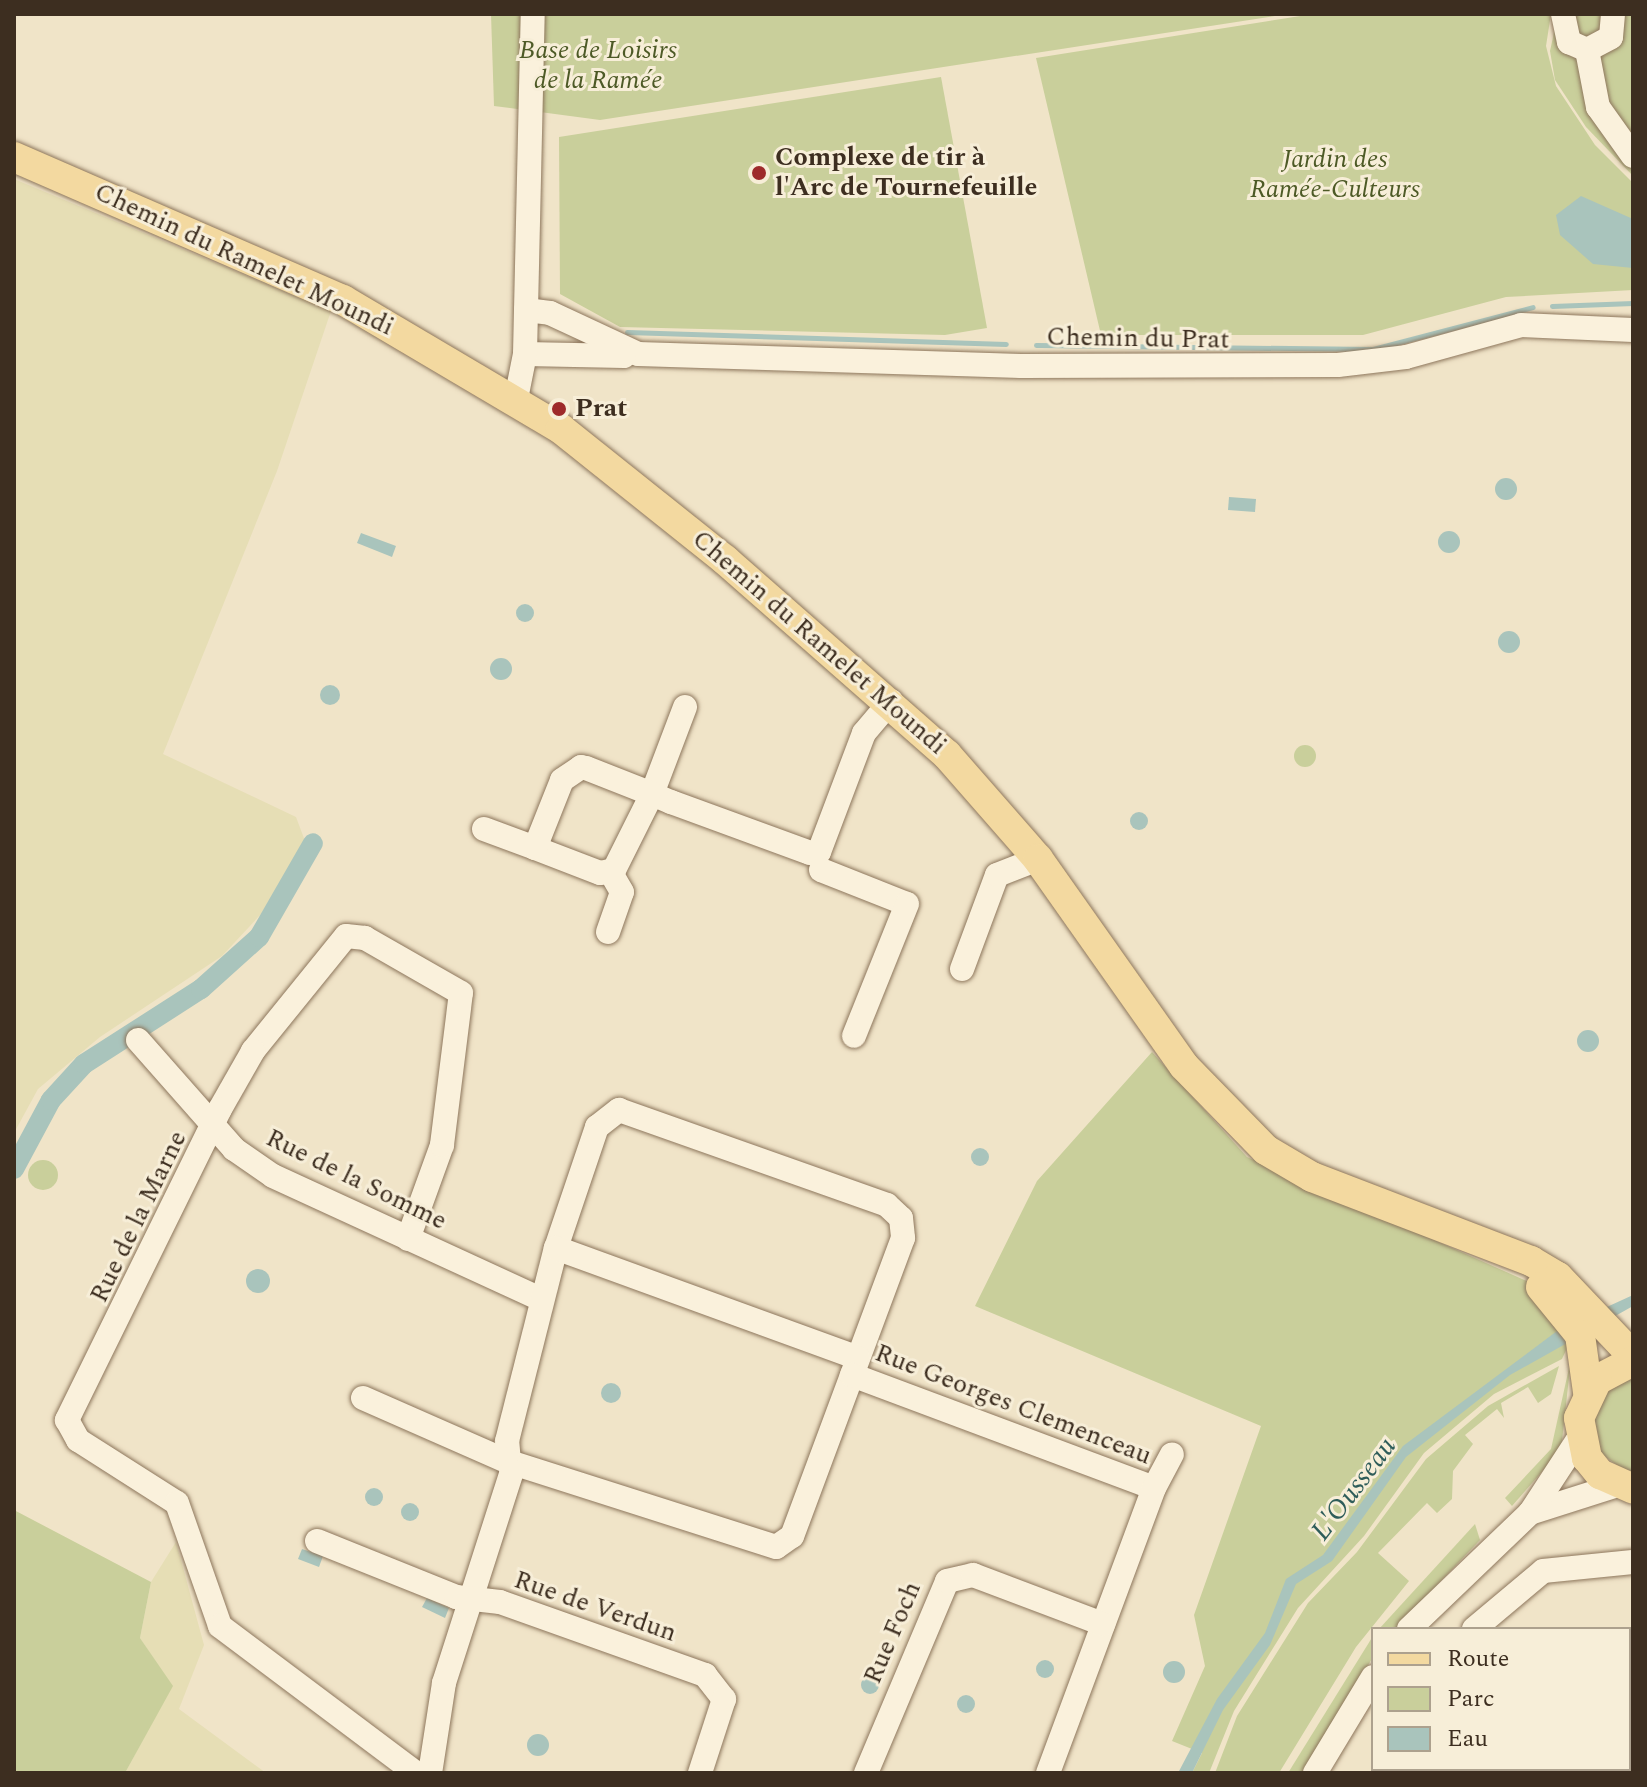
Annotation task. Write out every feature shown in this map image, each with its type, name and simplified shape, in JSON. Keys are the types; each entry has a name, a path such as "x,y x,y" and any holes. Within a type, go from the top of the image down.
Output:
{"main road":[{"name":"Chemin du Ramelet Moundi","path":"14,157 343,300 516,399 635,485 891,701 1038,859 1184,1066 1266,1150 1312,1177 1512,1257 1633,1359"},
{"path":"1586,1322 1588,1392 1579,1438 1594,1466 1626,1487"},
{"path":"1588,1392 1607,1371 1633,1359"}],"street":[{"path":"516,399 525,354 533,14"},
{"path":"1563,14 1569,42 1587,50"},
{"path":"1587,50 1611,37 1613,14"},
{"path":"1587,50 1598,107 1633,156"},
{"name":"Chemin du Prat","path":"526,310 550,313 638,354"},
{"name":"Chemin du Prat","path":"525,354 1247,369 1393,360 1531,324 1633,330"},
{"path":"819,861 838,788 864,733 891,701"},
{"path":"611,873 652,794 685,707"},
{"path":"535,848 559,784 574,769 652,794 819,861 907,904 854,1036"},
{"path":"484,829 611,873 622,892 608,932"},
{"path":"962,969 997,875 1038,859"},
{"name":"Rue de la Marne","path":"408,1239 442,1145 462,1002 447,981 346,936 253,1051 124,1315 68,1413 69,1428 177,1503 220,1626 416,1773"},
{"name":"Rue de la Somme","path":"138,1040 213,1128 273,1176 542,1300"},
{"path":"363,1398 509,1462 776,1547 792,1536 903,1238 895,1211 630,1110 609,1113 597,1127 556,1248 542,1300 507,1441 509,1462 511,1484 436,1713 430,1773"},
{"path":"556,1248 855,1366"},
{"name":"Rue Georges Clemenceau","path":"855,1366 1154,1488"},
{"path":"1411,1627 1530,1513 1579,1438"},
{"name":"Rue Georges Clemenceau","path":"1048,1773 1154,1488 1172,1454"},
{"path":"1530,1513 1626,1487"},
{"name":"Rue de Verdun","path":"317,1541 473,1599 500,1602 714,1681 723,1709 700,1773"},
{"path":"1476,1627 1543,1571 1633,1562"},
{"name":"Rue Foch","path":"866,1773 947,1581 973,1575 1103,1624"},
{"path":"1315,1773 1371,1680"}],"shaded area":[{"path":"14,179 331,311 277,471 163,754 296,817 305,841 261,914 222,956 100,1037 38,1089 14,1133"},
{"path":"176,1542 204,1645 179,1709 266,1773 125,1773 172,1686 140,1638 151,1582"}],"green space":[{"name":"Base de Loisirs de la Ramée","path":"491,14 1288,14 600,120 494,106"},
{"name":"Jardin des Ramée-Culteurs","path":"1313,14 1551,14 1546,46 1556,86 1595,145 1633,183 1633,290 1506,297 1363,335 1101,335 1036,58"},
{"path":"1558,14 1633,14 1633,176 1586,127 1555,80 1550,51"},
{"name":"Complexe de tir à l'Arc de Tournefeuille","path":"941,77 987,328 945,335 620,327 560,294 559,137"},
{"path":"1305,745 1316,756 1305,767 1294,756"},
{"path":"1152,1052 1247,1157 1556,1294 1568,1346 1562,1359 1494,1394 1424,1453 1364,1536 1298,1608 1234,1711 1209,1773 1192,1773 1202,1753 1172,1741 1205,1666 1194,1615 1261,1426 975,1306 1037,1181"},
{"path":"43,1160 54,1164 58,1175 54,1186 43,1190 32,1186 28,1175 32,1164"},
{"path":"1571,1359 1561,1450 1512,1506 1505,1498 1551,1449"},
{"path":"1559,1366 1551,1394 1538,1403 1528,1387 1501,1403 1504,1418 1497,1409 1465,1435 1473,1444 1453,1471 1452,1499 1437,1513 1427,1503 1378,1553 1409,1581 1356,1647 1279,1773 1215,1773 1237,1716 1308,1603 1357,1552 1426,1459 1488,1406"},
{"path":"1633,1372 1633,1477 1595,1449 1594,1402"},
{"path":"14,1510 151,1582 140,1638 173,1686 125,1773 14,1773"},
{"path":"1475,1524 1480,1540 1397,1627 1381,1627"},
{"path":"1371,1639 1371,1660 1304,1773 1288,1773"}],"water":[{"path":"1581,196 1633,219 1633,268 1593,264 1560,235 1556,215"},
{"path":"1506,478 1514,481 1517,489 1514,497 1506,500 1498,497 1495,489 1498,481"},
{"path":"1229,497 1256,499 1255,512 1228,510"},
{"path":"1449,531 1457,534 1460,542 1457,550 1449,553 1441,550 1438,542 1441,534"},
{"path":"361,533 396,546 392,557 357,543"},
{"path":"525,604 534,613 525,622 516,613"},
{"path":"1509,631 1520,642 1509,653 1498,642"},
{"path":"501,658 509,661 512,669 509,677 501,680 493,677 490,669 493,661"},
{"path":"330,685 337,688 340,695 337,702 330,705 323,702 320,695 323,688"},
{"path":"1139,812 1148,821 1139,830 1130,821"},
{"path":"1588,1030 1596,1033 1599,1041 1596,1049 1588,1052 1580,1049 1577,1041 1580,1033"},
{"path":"980,1148 989,1157 980,1166 971,1157"},
{"path":"258,1269 267,1272 270,1281 267,1290 258,1293 249,1290 246,1281 249,1272"},
{"path":"1633,1295 1633,1306 1510,1375 1406,1457 1332,1561 1296,1584 1270,1645 1223,1710 1192,1773 1178,1773 1217,1699 1265,1633 1286,1579 1323,1555 1403,1446 1561,1328"},
{"path":"611,1383 618,1386 621,1393 618,1400 611,1403 604,1400 601,1393 604,1386"},
{"path":"374,1488 383,1497 374,1506 365,1497"},
{"path":"410,1503 419,1512 410,1521 401,1512"},
{"path":"302,1549 323,1556 319,1567 298,1559"},
{"path":"427,1598 449,1608 445,1618 422,1607"},
{"path":"1045,1660 1054,1669 1045,1678 1036,1669"},
{"path":"1170,1661 1178,1661 1185,1672 1178,1683 1170,1683 1163,1676 1163,1668"},
{"path":"870,1676 879,1685 870,1694 861,1685"},
{"path":"966,1695 975,1704 966,1713 957,1704"},
{"path":"538,1734 546,1737 549,1745 546,1753 538,1756 530,1753 527,1745 530,1737"}],"waterway":[{"path":"1552,306 1633,303"},
{"path":"1036,345 1373,349 1533,307"},
{"path":"627,332 1006,344"},
{"path":"14,1169 51,1100 84,1064 201,989 259,937 313,843"}],"place":[{"name":"Complexe de tir à l'Arc de Tournefeuille","path":"759,173"},
{"name":"Prat","path":"559,409"}],"water label":[{"name":"L'Ousseau","path":"1354,1489"}]}
